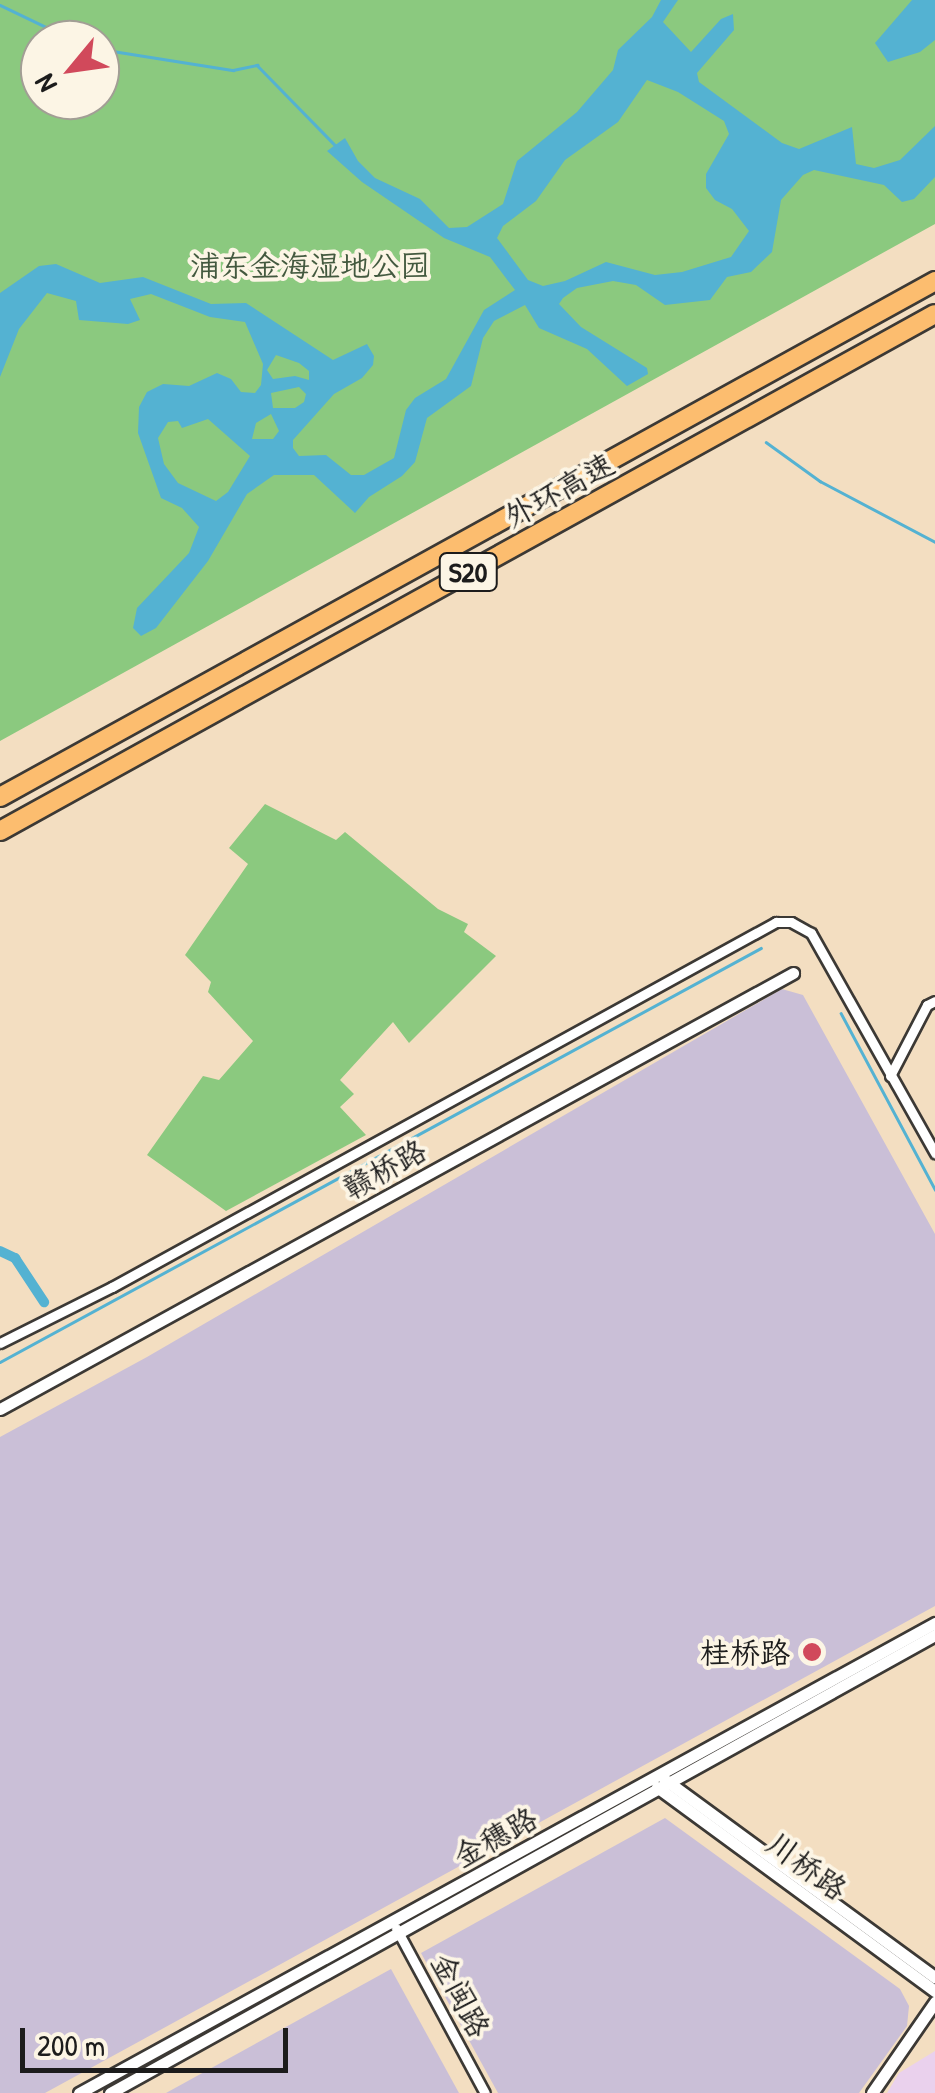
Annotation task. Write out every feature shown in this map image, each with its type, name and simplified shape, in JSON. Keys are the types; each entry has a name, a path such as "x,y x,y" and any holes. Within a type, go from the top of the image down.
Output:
{"highway":[{"name":"外环高速","path":"0,797 935,281"},
{"name":"外环高速","path":"0,830 935,314"}],"street":[{"path":"0,1343 112,1286 750,932 776,922 791,922 810,933 935,1152"},
{"name":"赣桥路","path":"0,1409 793,974"},
{"path":"890,1076 927,1005 935,1001"},
{"name":"金穗路","path":"110,2093 400,1934 935,1623"},
{"name":"金穗路","path":"79,2093 393,1921 935,1634"},
{"name":"川桥路","path":"660,1782 935,1977"},
{"name":"川桥路","path":"660,1782 935,1991"},
{"name":"金闽路","path":"393,1921 485,2093"},
{"path":"872,2093 935,2002"}],"shaded area":[{"path":"782,989 803,995 935,1234 935,1606 45,2093 0,2093 0,1437 147,1357"},
{"path":"665,1818 900,1989 909,2006 907,2026 859,2093 498,2093 421,1953"},
{"path":"391,1969 459,2093 166,2093"},
{"path":"935,2051 935,2093 887,2093 899,2073"}],"green space":[{"name":"浦东金海湿地公园","path":"0,0 935,0 935,224 0,741"},
{"path":"265,804 336,840 345,832 438,909 468,924 464,932 496,956 409,1043 393,1022 340,1080 354,1094 340,1107 366,1135 226,1211 147,1155 203,1076 219,1080 253,1041 208,992 211,982 185,955 248,864 229,848"}],"water":[{"path":"661,0 678,0 663,22 691,52 721,19 733,14 734,30 697,73 699,82 782,143 799,149 852,127 856,164 874,168 900,160 935,126 935,177 914,199 902,202 884,185 814,170 803,175 781,200 772,252 751,272 727,277 710,300 665,305 636,285 613,281 577,288 559,304 581,327 647,368 648,374 627,386 587,349 539,328 525,305 494,321 483,338 471,386 427,418 415,462 402,476 369,497 355,513 314,475 274,475 247,494 208,561 156,628 141,636 133,628 137,608 189,553 199,527 182,508 161,498 138,433 139,407 147,392 163,384 189,386 217,373 231,379 241,392 255,393 261,385 263,364 245,322 210,317 151,294 130,299 140,320 128,324 79,320 76,301 47,293 19,329 0,377 0,293 39,266 56,264 100,283 143,277 211,304 246,303 333,360 367,344 374,356 373,365 362,378 334,394 293,440 299,456 326,455 351,475 364,475 394,458 406,410 415,398 446,379 484,310 515,290 490,257 444,238 362,182 327,151 345,138 358,161 375,178 420,199 449,228 467,227 503,204 517,161 577,112 613,70 618,50 652,17","holes":["647,80 678,92 724,121 729,134 706,174 706,188 715,200 732,209 749,231 731,257 682,272 655,275 606,262 565,281 543,286 528,280 497,238 503,226 536,201 565,160 618,122","276,355 299,363 309,371 309,380 295,376 273,379 267,370","299,387 306,394 304,402 295,408 273,408 271,393","271,414 279,431 273,439 252,439 256,423","208,419 250,456 228,492 216,501 178,483 164,464 158,438 168,422 178,421 182,428"]},
{"path":"912,0 935,0 935,40 920,52 888,62 875,43"}],"waterway":[{"path":"0,5 31,20"},
{"path":"120,52 233,70 257,65 337,147"},
{"path":"766,442 820,481 935,542"},
{"path":"0,1362 761,948"},
{"path":"841,1013 935,1189"},
{"path":"0,1251 15,1258 44,1302"}],"place":[{"name":"桂桥路","path":"812,1652"}]}
